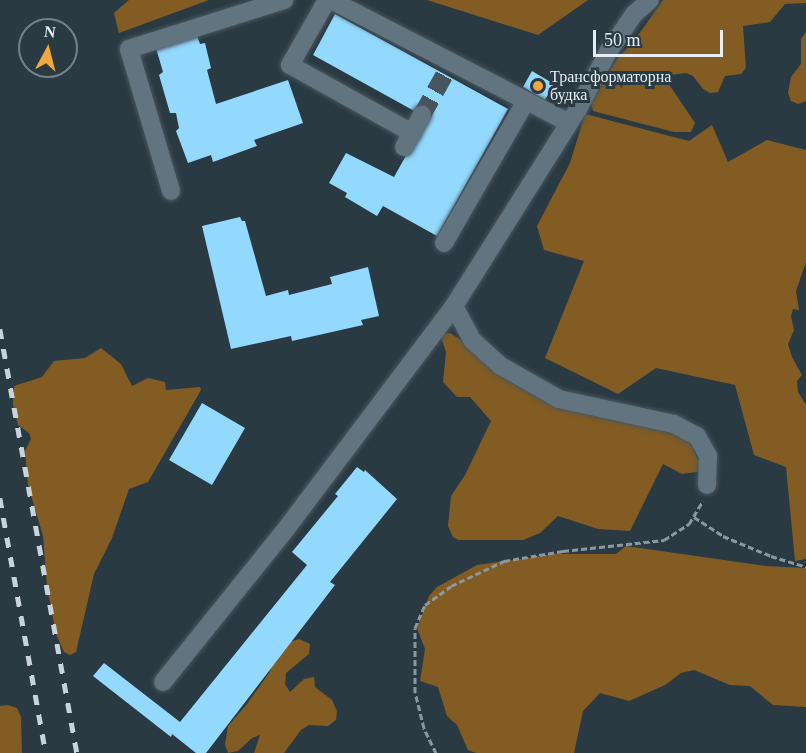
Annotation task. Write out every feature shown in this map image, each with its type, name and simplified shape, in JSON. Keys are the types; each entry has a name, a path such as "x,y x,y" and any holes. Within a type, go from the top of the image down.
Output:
{"lane":[{"path":"171,191 129,49 284,0"},
{"path":"422,115 408,140 290,65 329,0 448,68 526,101 567,122"},
{"path":"163,682 283,533 454,306 567,122 578,109 608,52 634,14 650,0"},
{"path":"444,243 526,101"},
{"path":"454,306 472,340 494,360 559,399 674,424 697,436 708,456 706,485"}],"path":[{"path":"436,753 424,728 415,693 415,628 426,605 451,586 504,561 563,551 664,540 689,524 702,503 706,485"},
{"path":"694,517 723,536 771,556 806,567"}],"shaded area":[{"path":"129,0 209,0 119,33 114,13"},
{"path":"427,0 588,0 538,35"},
{"path":"663,0 806,0 806,3 785,4 770,22 743,26 746,68 741,74 725,76 718,92 710,93 703,89 693,76 686,73 670,75 668,83 695,123 691,132 674,132 593,111 591,103 616,60 634,41"},
{"path":"806,32 806,101 798,104 791,101 788,93 791,77 801,64 801,39"},
{"path":"585,114 689,141 712,125 728,162 767,140 806,150 806,262 796,291 799,310 793,309 791,316 794,330 788,344 802,375 797,381 798,392 806,405 806,559 795,561 786,467 754,455 735,385 656,368 618,394 545,358 584,261 544,250 537,226 570,163"},
{"path":"450,333 543,393 685,430 703,471 682,474 663,464 630,531 598,529 558,516 540,533 523,540 458,540 453,537 448,526 451,496 465,475 491,421 470,397 457,397 443,382 446,352 440,334"},
{"path":"101,348 121,364 132,386 148,378 165,382 166,390 200,387 201,390 148,482 129,489 112,538 94,574 76,652 70,655 64,652 56,634 47,587 43,536 28,485 25,451 31,439 29,433 18,425 13,405 14,386 42,377 54,361 85,358"},
{"path":"626,546 765,566 806,568 806,707 773,705 750,686 730,685 694,670 681,673 665,685 629,701 600,693 583,711 574,753 476,753 468,750 457,725 447,716 438,687 420,681 425,649 417,628 429,596 437,587 477,565 555,554 616,554"},
{"path":"299,639 310,644 309,654 286,673 285,684 290,692 304,679 314,677 315,687 332,700 337,711 336,720 328,726 309,725 301,730 284,753 254,753 260,735 252,738 238,751 228,753 225,745 228,726 269,673 281,645"},
{"path":"8,705 17,708 21,717 22,753 0,753 0,706"}],"building":[{"path":"335,14 508,109 437,236 383,206 377,216 345,197 347,193 329,183 346,153 394,177 427,118 313,55"},
{"path":"197,36 200,44 205,43 211,68 207,70 216,104 288,80 303,123 254,140 257,146 213,162 211,155 188,163 176,131 179,128 176,113 170,113 159,75 163,72 156,48"},
{"name":"Трансформаторна будка","path":"532,71 554,84 545,100 523,87"},
{"path":"240,217 242,221 245,221 266,296 288,290 289,295 332,284 330,277 368,267 379,316 361,320 363,325 292,341 291,336 231,349 202,226"},
{"path":"202,403 245,428 212,485 169,460"},
{"path":"357,467 364,472 365,470 397,499 330,582 335,585 206,753 196,753 172,734 171,737 93,676 104,663 180,722 307,565 292,552 338,496 335,494"}],"tunnel":[{"path":"422,115 445,74"}],"railway":[{"path":"0,329 77,753"},
{"path":"0,498 46,753"}],"place":[{"name":"Трансформаторна будка","path":"538,86"}]}
